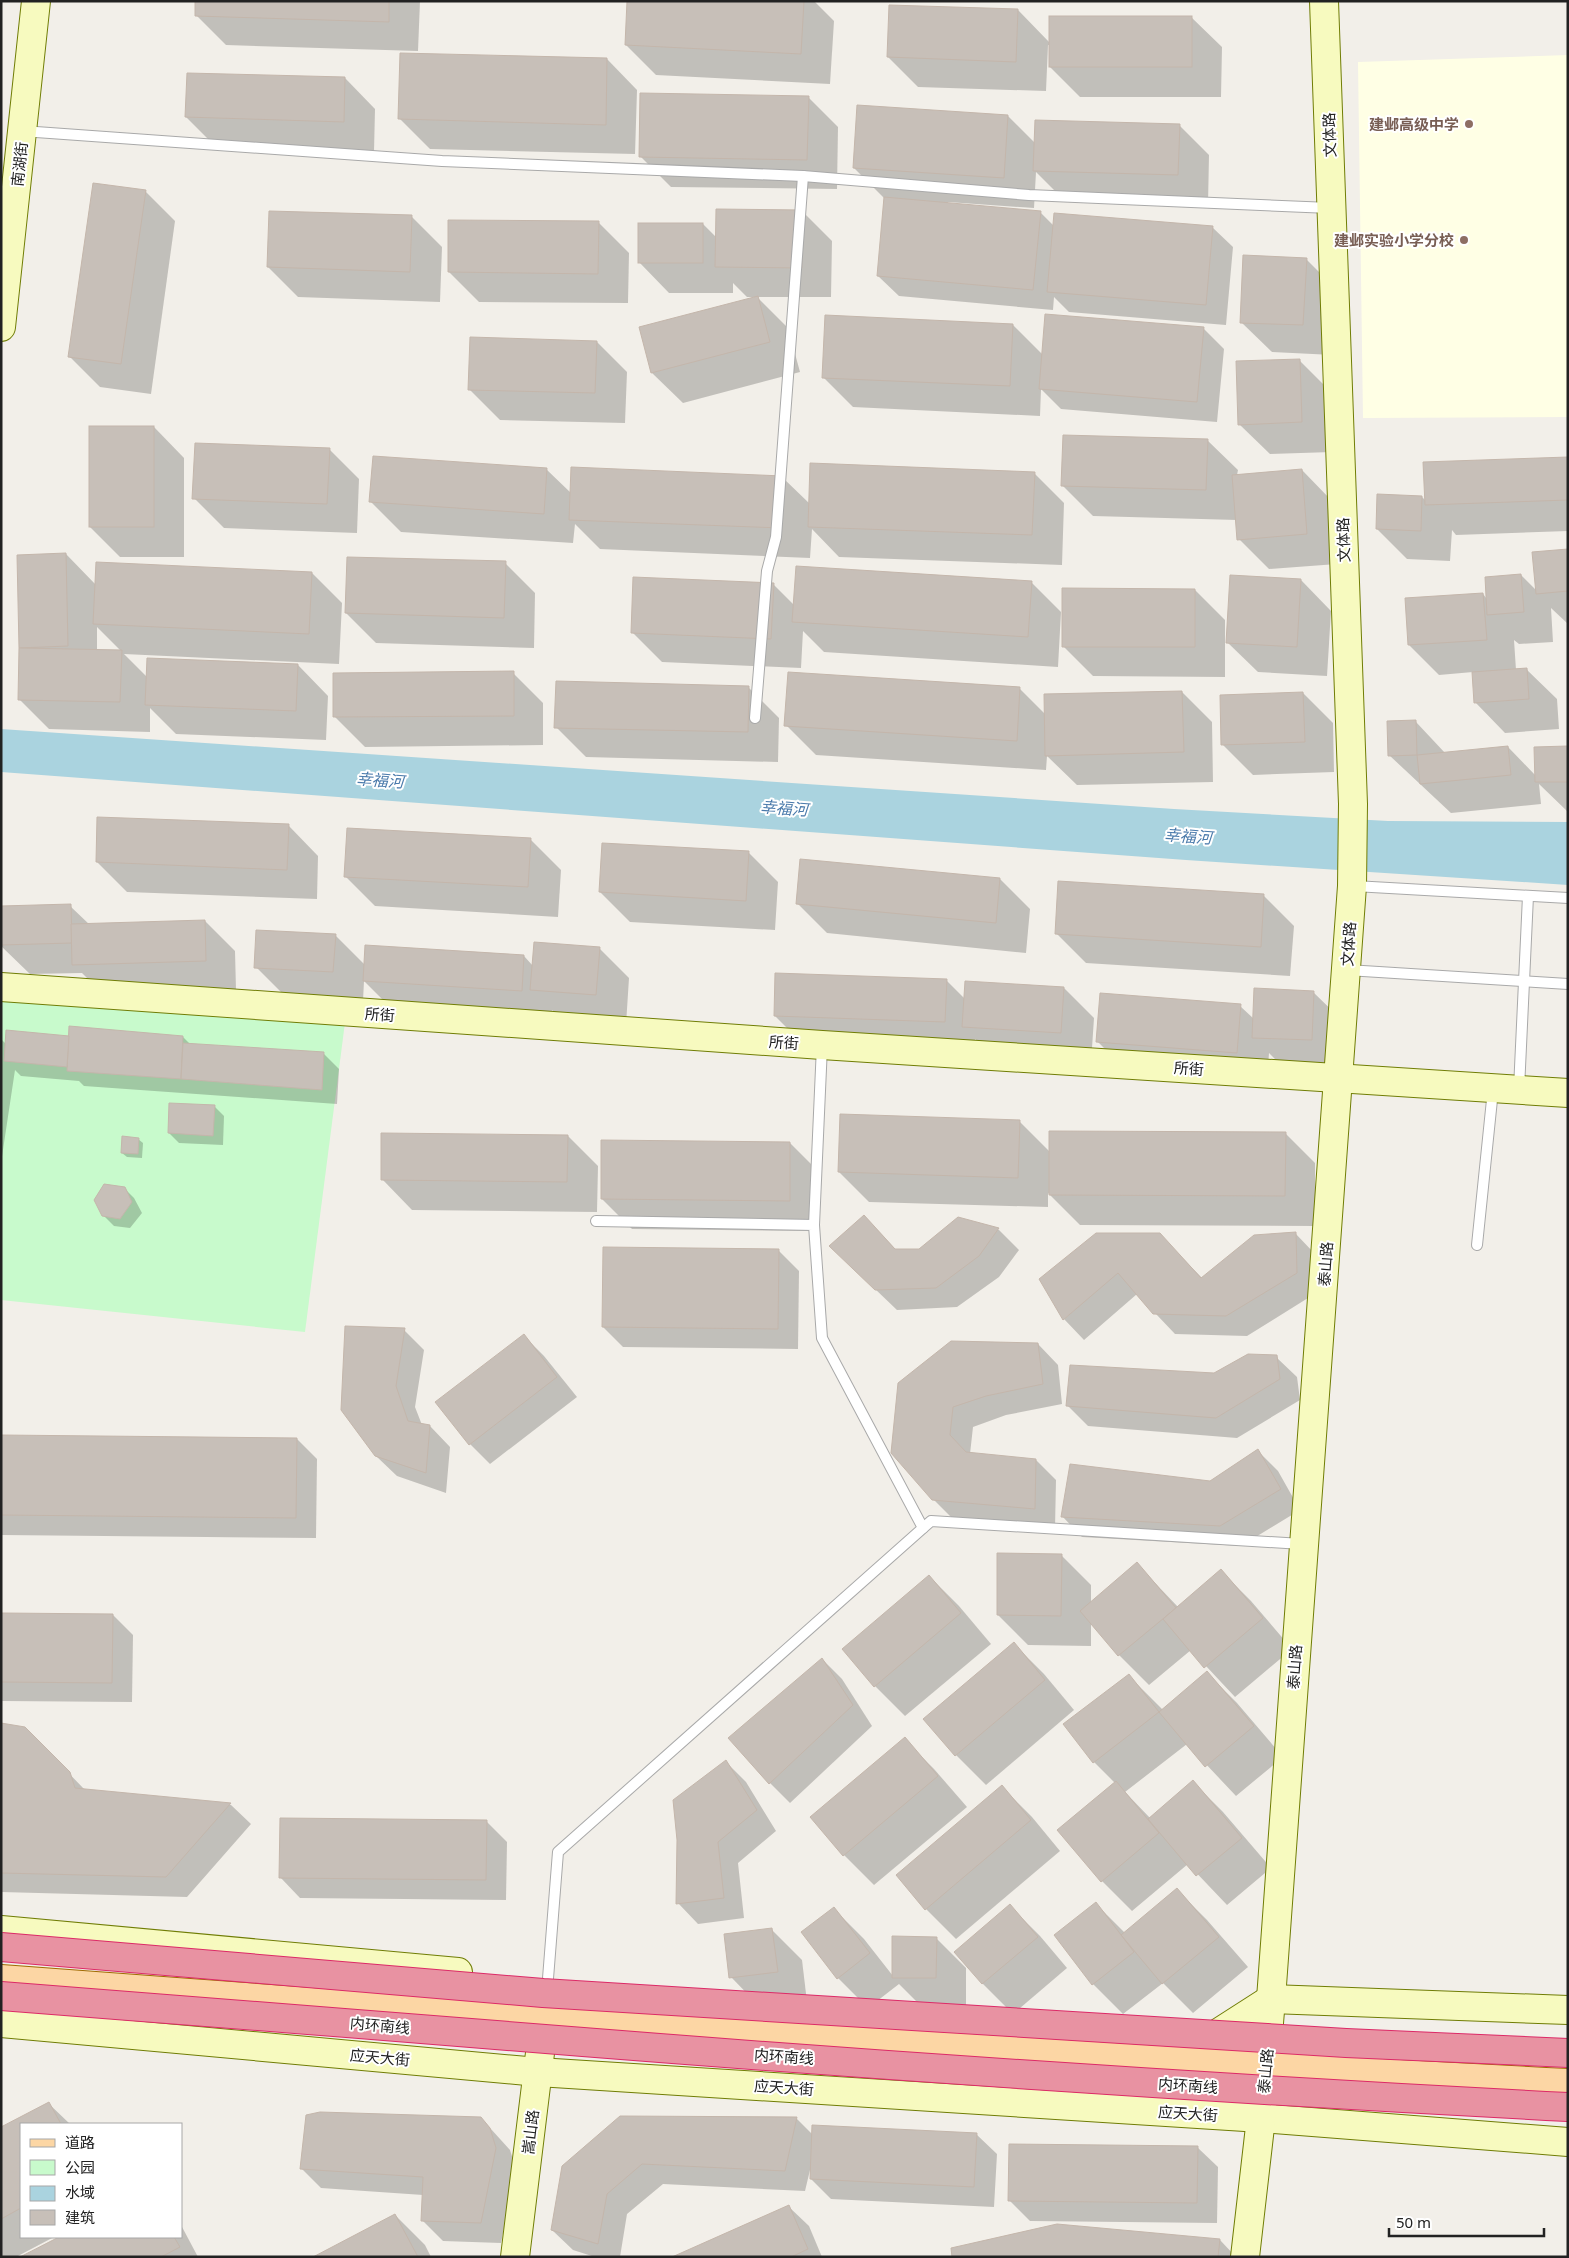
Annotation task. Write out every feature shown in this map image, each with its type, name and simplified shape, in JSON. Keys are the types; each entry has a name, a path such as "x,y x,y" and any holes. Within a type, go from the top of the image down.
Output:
{"highway":[{"path":"1,1947 543,1993 1346,2043 1568,2053"},
{"name":"内环南线","path":"1,1996 587,2042 952,2068 1339,2095 1568,2107"}],"main road":[{"path":"1,1961 545,2013 1204,2042 1266,2057 1568,2061"},
{"path":"1,1979 1266,2057 1568,2083"}],"street":[{"name":"南湖街","path":"1,327 36,1"},
{"name":"文体路","path":"1324,1 1352,813 1352,880 1339,1078"},
{"name":"所街","path":"1,987 822,1045 1568,1093"},
{"name":"泰山路","path":"1245,2257 1261,2118 1271,1999 1303,1544 1339,1078"},
{"path":"1,1930 512,1977 545,2013"},
{"path":"1204,2042 1271,1999 1568,2010"},
{"name":"嵩山路","path":"515,2257 545,2013"},
{"name":"应天大街","path":"1,2023 538,2072 1261,2118 1568,2142"}],"lane":[{"path":"22,131 442,161 803,176 1029,195 1331,208"},
{"path":"755,718 767,571 776,537 803,176"},
{"path":"1352,880 1568,898"},
{"path":"1477,1246 1524,981 1528,896"},
{"path":"1346,970 1568,984"},
{"path":"822,1045 814,1225 822,1338 922,1528"},
{"path":"596,1221 814,1225"},
{"path":"545,2013 558,1852 931,1521 1303,1544"}],"shaded area":[{"name":"建邺实验小学分校","path":"1568,55 1568,417 1363,418 1358,62"}],"green space":[{"path":"1,986 347,1007 305,1332 1,1300"}],"water":[{"name":"幸福河","path":"1,729 1174,809 1388,821 1568,822 1568,885 1186,860 1,772"}],"building":[{"path":"195,1 389,1 389,22 195,16"},
{"path":"627,1 804,1 801,54 625,45"},
{"path":"889,5 1018,9 1016,62 887,57"},
{"path":"1049,16 1192,16 1192,67 1049,67"},
{"path":"400,53 607,58 606,125 398,119"},
{"path":"187,73 345,77 344,122 185,117"},
{"path":"640,93 809,96 807,160 639,157"},
{"path":"857,105 1008,115 1004,178 853,168"},
{"path":"1035,120 1180,124 1178,175 1033,171"},
{"path":"93,183 146,190 121,364 68,357"},
{"path":"884,197 1041,211 1033,290 877,276"},
{"path":"716,209 802,210 802,268 715,267"},
{"path":"269,211 412,215 410,272 267,267"},
{"path":"1054,213 1213,226 1206,305 1047,292"},
{"path":"448,220 599,221 598,274 448,272"},
{"path":"638,223 703,223 703,263 638,263"},
{"path":"1243,255 1307,258 1303,325 1240,323"},
{"path":"758,296 770,342 651,373 639,327"},
{"path":"1045,314 1204,327 1197,402 1039,389"},
{"path":"825,315 1013,324 1010,386 822,378"},
{"path":"470,337 597,341 595,393 468,390"},
{"path":"1300,359 1302,422 1238,425 1236,361"},
{"path":"89,426 154,426 154,527 89,527"},
{"path":"1063,435 1208,439 1206,490 1061,486"},
{"path":"195,443 330,448 327,504 192,499"},
{"path":"373,456 547,468 544,514 369,502"},
{"path":"1568,457 1568,500 1425,505 1423,462"},
{"path":"810,463 1035,472 1032,535 808,527"},
{"path":"571,467 783,476 781,528 569,520"},
{"path":"1302,469 1307,534 1237,540 1232,475"},
{"path":"1377,494 1422,496 1421,531 1376,529"},
{"path":"1568,549 1568,591 1536,594 1532,552"},
{"path":"66,553 68,646 19,648 17,555"},
{"path":"347,557 506,561 504,618 345,613"},
{"path":"96,562 312,572 309,634 93,624"},
{"path":"796,566 1032,581 1028,637 792,622"},
{"path":"1521,574 1524,612 1487,615 1485,577"},
{"path":"1230,575 1301,579 1297,647 1226,643"},
{"path":"633,577 774,583 771,639 631,633"},
{"path":"1062,588 1195,589 1195,647 1062,647"},
{"path":"1483,593 1487,640 1408,645 1405,598"},
{"path":"19,648 122,650 120,702 18,700"},
{"path":"147,658 298,664 296,711 145,705"},
{"path":"1527,668 1529,699 1474,703 1472,672"},
{"path":"514,671 514,716 333,717 333,673"},
{"path":"788,672 1020,687 1017,741 784,726"},
{"path":"556,681 749,686 748,732 554,728"},
{"path":"1182,691 1184,752 1045,756 1044,694"},
{"path":"1303,692 1305,742 1221,745 1220,695"},
{"path":"1416,720 1417,755 1388,756 1387,721"},
{"path":"1508,746 1511,775 1420,784 1417,755"},
{"path":"1568,746 1568,782 1535,782 1534,747"},
{"path":"97,817 289,824 287,870 96,862"},
{"path":"347,828 531,838 528,887 344,877"},
{"path":"602,843 749,851 746,901 599,892"},
{"path":"800,859 1000,878 996,923 796,904"},
{"path":"1058,881 1264,894 1261,947 1055,934"},
{"path":"71,904 72,943 1,945 1,906"},
{"path":"205,920 206,961 72,965 71,924"},
{"path":"256,930 336,934 333,972 254,968"},
{"path":"534,942 600,947 596,995 530,990"},
{"path":"365,945 524,955 522,991 363,981"},
{"path":"775,973 947,979 945,1022 774,1016"},
{"path":"965,981 1064,987 1061,1033 962,1027"},
{"path":"1254,988 1314,991 1312,1040 1252,1038"},
{"path":"1100,993 1241,1004 1237,1053 1096,1042"},
{"path":"69,1026 183,1036 181,1079 67,1071"},
{"path":"6,1030 69,1036 67,1067 4,1061"},
{"path":"183,1043 324,1052 322,1090 181,1079"},
{"path":"169,1103 215,1105 213,1136 168,1133"},
{"path":"840,1114 1020,1120 1018,1178 838,1172"},
{"path":"1049,1131 1286,1132 1285,1196 1049,1195"},
{"path":"381,1133 568,1135 567,1182 381,1180"},
{"path":"122,1136 139,1138 138,1154 121,1153"},
{"path":"601,1140 790,1142 790,1201 601,1199"},
{"path":"104,1184 125,1187 132,1202 120,1219 102,1216 94,1200"},
{"path":"864,1215 895,1249 919,1249 958,1217 999,1228 979,1256 936,1288 875,1290 829,1246"},
{"path":"1296,1232 1297,1273 1226,1316 1153,1314 1118,1273 1063,1320 1039,1279 1096,1233 1160,1233 1201,1278 1254,1235"},
{"path":"603,1247 779,1249 778,1329 602,1327"},
{"path":"345,1326 405,1328 396,1386 408,1421 430,1425 426,1473 375,1456 341,1410"},
{"path":"524,1334 557,1377 469,1445 435,1402"},
{"path":"951,1341 1038,1343 1043,1384 986,1396 953,1407 950,1435 966,1452 1036,1459 1035,1509 932,1500 891,1453 898,1383"},
{"path":"1248,1354 1277,1355 1280,1379 1216,1418 1066,1406 1070,1365 1214,1373"},
{"path":"1,1435 297,1438 296,1518 1,1515"},
{"path":"1258,1449 1281,1489 1220,1526 1061,1517 1070,1464 1210,1481"},
{"path":"997,1553 1062,1554 1061,1616 997,1615"},
{"path":"1137,1562 1176,1608 1118,1656 1080,1611"},
{"path":"1221,1569 1263,1618 1204,1668 1163,1619"},
{"path":"929,1575 961,1613 874,1687 842,1649"},
{"path":"1,1613 113,1614 112,1683 1,1682"},
{"path":"1014,1642 1045,1680 955,1756 923,1719"},
{"path":"822,1658 853,1705 769,1784 728,1738"},
{"path":"1207,1671 1254,1726 1205,1767 1159,1712"},
{"path":"1129,1674 1159,1712 1093,1763 1063,1724"},
{"path":"1,1723 25,1727 70,1772 75,1788 231,1803 166,1877 1,1873"},
{"path":"905,1737 938,1776 843,1856 810,1817"},
{"path":"726,1760 757,1810 718,1842 724,1898 676,1904 677,1840 673,1800"},
{"path":"1193,1780 1242,1838 1196,1876 1148,1819"},
{"path":"1116,1781 1159,1833 1101,1882 1057,1830"},
{"path":"1002,1785 1031,1820 925,1910 896,1875"},
{"path":"280,1818 487,1820 486,1880 279,1878"},
{"path":"1177,1888 1219,1937 1162,1984 1121,1935"},
{"path":"1096,1902 1134,1952 1092,1985 1054,1935"},
{"path":"1010,1904 1038,1937 982,1984 954,1952"},
{"path":"834,1907 870,1953 837,1979 801,1932"},
{"path":"772,1928 778,1972 729,1978 724,1934"},
{"path":"892,1936 937,1937 936,1978 892,1978"},
{"path":"49,2102 60,2123 20,2123 20,2209 1,2219 1,2127"},
{"path":"320,2112 481,2117 490,2128 496,2148 481,2223 421,2221 423,2177 300,2169 306,2115"},
{"path":"620,2116 797,2117 785,2171 642,2164 607,2194 598,2244 551,2230 562,2166"},
{"path":"812,2125 977,2133 974,2187 810,2179"},
{"path":"1009,2144 1198,2146 1197,2203 1008,2201"},
{"path":"789,2205 808,2249 791,2257 672,2257"},
{"path":"395,2214 418,2257 313,2257"},
{"path":"1057,2224 1220,2239 1218,2257 952,2257 951,2248"},
{"path":"57,2238 175,2238 180,2247 161,2257 20,2257"}],"place":[{"name":"建邺高级中学","path":"1469,124"},
{"name":"建邺实验小学分校","path":"1464,240"}]}
